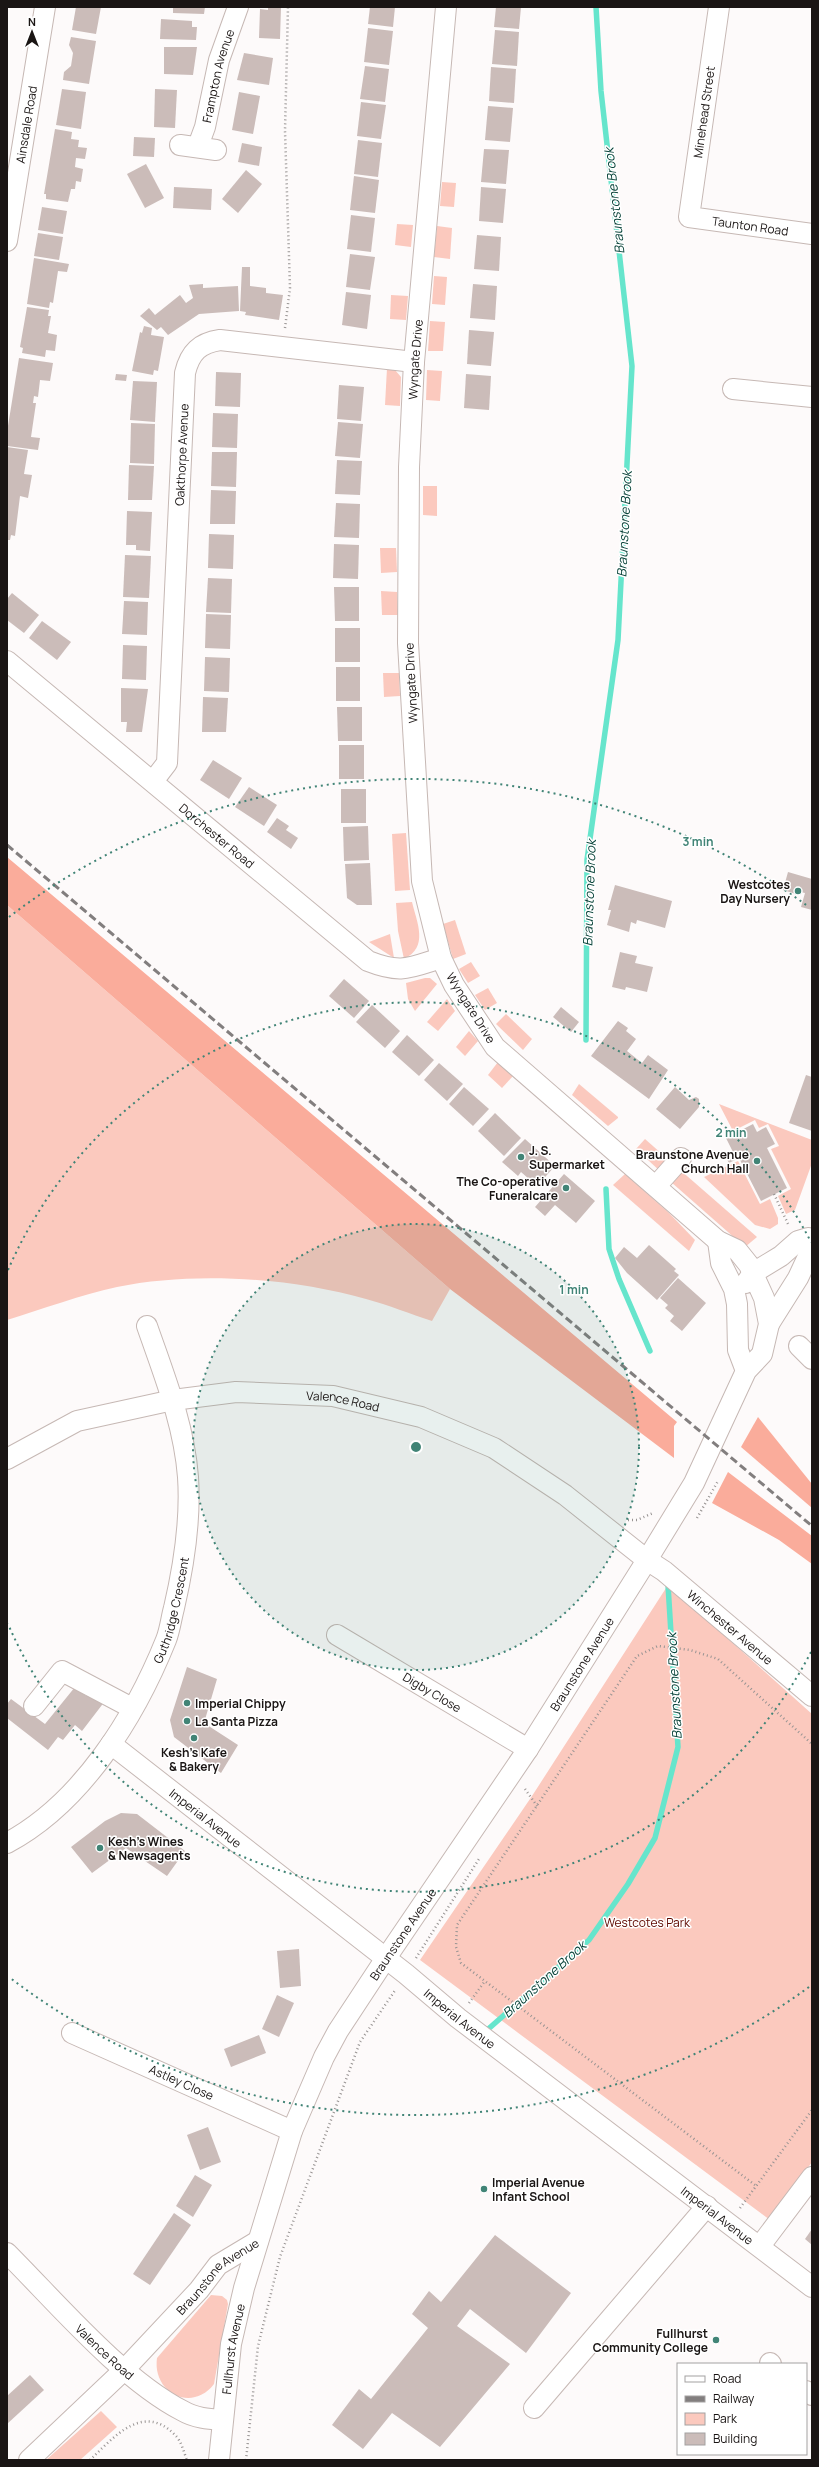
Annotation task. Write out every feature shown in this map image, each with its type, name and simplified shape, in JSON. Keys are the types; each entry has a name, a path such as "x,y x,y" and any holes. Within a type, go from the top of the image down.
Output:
{"street":[{"name":"Ainsdale Road","path":"7,241 45,7"},
{"name":"Frampton Avenue","path":"198,147 205,127 219,60 238,7"},
{"name":"Wyngate Drive","path":"446,7 414,362 409,467 408,643 422,881 441,958 454,985 495,1047 718,1241 737,1250 749,1265 748,1284"},
{"name":"Minehead Street","path":"689,217 719,7"},
{"name":"Taunton Road","path":"689,217 812,234"},
{"name":"Oakthorpe Avenue","path":"154,780 167,762 188,361 193,351 201,345 220,340 283,349 414,362"},
{"path":"733,389 812,397"},
{"name":"Dorchester Road","path":"7,661 154,780 368,961 387,968 402,970 441,958"},
{"path":"656,1186 681,1158"},
{"path":"746,1371 738,1350 738,1304 748,1284 798,1241 807,1238"},
{"name":"Braunstone Avenue","path":"29,2460 124,2370 199,2290 218,2265 258,2241 292,2131 324,2057 338,2031 528,1749 694,1483 746,1371 762,1354 769,1324 798,1278 807,1238"},
{"path":"748,1284 770,1289 779,1287 798,1278"},
{"name":"Braunstone Avenue","path":"748,1284 769,1324"},
{"name":"Guthridge Crescent","path":"7,1843 54,1811 80,1785 111,1744 132,1708 166,1640 182,1570 188,1524 188,1476 173,1400 147,1326"},
{"name":"Valence Road","path":"7,1459 77,1421 173,1400 236,1392 333,1396 421,1417 494,1448 565,1495 647,1560"},
{"name":"Winchester Avenue","path":"647,1560 664,1571 812,1696"},
{"name":"Digby Close","path":"337,1635 528,1749"},
{"path":"34,1706 62,1671 132,1708"},
{"name":"Imperial Avenue","path":"111,1744 386,1958 458,2018 730,2223 812,2287"},
{"name":"Astley Close","path":"72,2033 292,2131"},
{"path":"760,2246 812,2177"},
{"path":"534,2408 707,2206"},
{"name":"Fullhurst Avenue","path":"219,2460 231,2344 244,2288 258,2241"},
{"name":"Valence Road","path":"7,2253 124,2370 183,2411 195,2416 222,2420"}],"path":[{"path":"283,349 290,288 285,131 288,7"},
{"path":"774,1194 788,1225 807,1238"},
{"path":"595,1519 637,1520 655,1512"},
{"path":"755,2185 461,1963 456,1947 457,1925 637,1656 658,1646 690,1650 718,1659 812,1744"},
{"path":"525,1789 537,1806"},
{"path":"458,2018 485,1981"},
{"path":"730,2223 755,2185 812,2110"},
{"path":"90,2460 118,2432 137,2422 158,2422 176,2435 187,2460"}],"green space":[{"path":"442,182 456,183 454,207 440,206"},
{"path":"397,224 413,225 411,247 395,245"},
{"path":"437,226 452,228 450,259 434,257"},
{"path":"434,276 447,277 445,305 432,304"},
{"path":"391,295 408,296 406,320 390,319"},
{"path":"430,321 445,322 443,351 428,351"},
{"path":"387,368 395,370 401,377 400,406 385,405"},
{"path":"427,370 442,371 440,401 426,400"},
{"path":"423,486 437,486 437,516 423,515"},
{"path":"380,548 396,548 397,572 381,573"},
{"path":"381,591 397,592 398,615 382,615"},
{"path":"383,673 399,673 400,696 384,697"},
{"path":"406,833 410,890 395,891 392,834"},
{"path":"412,902 418,926 419,941 412,954 404,959 398,931 396,903"},
{"path":"7,905 450,1289 432,1321 375,1301 337,1292 275,1282 210,1278 147,1282 117,1287 75,1298 7,1320"},
{"path":"455,920 466,954 453,959 443,924"},
{"path":"390,934 394,958 369,942"},
{"path":"471,962 480,976 468,983 459,969"},
{"path":"430,978 437,984 415,1011 408,999 406,983"},
{"path":"488,988 497,1003 485,1010 475,995"},
{"path":"447,999 455,1011 438,1031 427,1022"},
{"path":"506,1014 532,1039 523,1050 496,1024"},
{"path":"469,1031 478,1041 465,1056 456,1047"},
{"path":"498,1062 513,1076 502,1088 488,1075"},
{"path":"579,1084 618,1118 608,1126 572,1095"},
{"path":"719,1104 812,1140 812,1163 795,1210 786,1214 778,1196 791,1189 771,1149 779,1146 768,1124 759,1128 755,1120 733,1131"},
{"path":"645,1139 671,1162 661,1172 636,1149"},
{"path":"738,1161 760,1204 770,1199 778,1218 778,1224 770,1229 755,1225 704,1177"},
{"path":"679,1169 757,1237 745,1247 671,1182"},
{"path":"625,1174 669,1213 695,1240 689,1251 613,1185"},
{"name":"Westcotes Park","path":"668,1585 812,1714 812,2162 770,2220 420,1960 532,1796"},
{"path":"211,2295 222,2296 227,2300 228,2304 214,2384 205,2393 195,2397 185,2398 175,2395 167,2389 161,2381 157,2370 157,2358"},
{"path":"101,2411 117,2427 80,2460 46,2460"}],"shaded area":[{"path":"7,857 677,1422 674,1426 674,1458 450,1289 7,905"},
{"path":"758,1417 812,1484 812,1508 741,1447"},
{"path":"728,1472 812,1536 812,1564 779,1540 712,1503"}],"building":[{"path":"76,7 101,7 96,34 72,30"},
{"path":"173,7 205,7 204,14 173,13"},
{"path":"268,7 281,7 280,39 259,38 260,9 268,10"},
{"path":"370,7 395,7 393,27 368,24"},
{"path":"496,7 521,7 519,29 494,27"},
{"path":"161,19 192,21 192,27 197,27 196,40 160,39"},
{"path":"368,28 393,31 389,65 364,62"},
{"path":"495,30 519,32 517,66 492,64"},
{"path":"71,37 96,41 89,84 63,80 64,72 71,66 73,53 69,45"},
{"path":"164,47 197,47 193,75 164,74"},
{"path":"244,53 273,58 269,85 237,80"},
{"path":"365,66 389,69 385,102 360,99"},
{"path":"491,67 516,69 514,103 489,101"},
{"path":"62,89 86,92 81,129 56,125"},
{"path":"155,89 177,90 175,128 154,127"},
{"path":"239,92 260,96 253,134 232,130"},
{"path":"361,102 386,105 381,139 357,136"},
{"path":"488,106 513,108 510,142 485,140"},
{"path":"55,129 72,132 71,139 79,140 78,147 87,148 85,159 76,158 75,167 83,169 81,182 76,181 75,189 71,189 68,202 46,199 46,194 44,194"},
{"path":"134,137 155,138 154,157 133,156"},
{"path":"358,140 382,143 378,177 354,174"},
{"path":"242,143 262,147 259,166 238,162"},
{"path":"484,149 509,150 506,184 481,182"},
{"path":"146,164 164,198 145,208 127,174"},
{"path":"246,170 262,184 238,213 222,199"},
{"path":"354,176 379,180 375,213 350,210"},
{"path":"174,187 212,189 211,210 173,208"},
{"path":"481,187 506,189 503,223 479,221"},
{"path":"42,207 67,211 63,234 38,230"},
{"path":"351,215 375,218 371,252 347,249"},
{"path":"38,233 63,237 59,260 34,256"},
{"path":"477,235 501,237 499,271 474,269"},
{"path":"350,254 375,257 370,290 346,287"},
{"path":"34,258 69,264 67,272 58,271 53,303 50,302 49,308 27,304"},
{"path":"242,267 250,267 250,286 266,288 266,293 283,295 279,320 245,315 246,312 240,311"},
{"path":"203,284 203,288 238,286 239,311 199,314 168,335 161,327 157,330 140,316 149,308 155,315 180,295 186,303 193,298 189,285"},
{"path":"473,284 497,286 495,320 470,318"},
{"path":"346,292 371,295 367,329 342,325"},
{"path":"27,307 49,310 48,316 51,316 48,333 57,335 55,351 46,350 45,357 22,353 23,348 20,347"},
{"path":"144,326 152,328 151,335 164,337 158,371 154,370 153,375 132,371 140,332 142,333"},
{"path":"469,330 494,332 491,366 467,364"},
{"path":"19,358 53,363 50,381 40,380 38,397 34,396 33,403 36,403 31,437 40,438 38,450 7,446 7,432"},
{"path":"216,372 241,373 240,407 215,406"},
{"path":"116,374 127,375 126,381 115,380"},
{"path":"466,374 491,376 489,410 464,408"},
{"path":"133,381 157,382 155,422 130,420"},
{"path":"339,385 364,387 361,421 337,419"},
{"path":"213,413 238,414 237,448 212,447"},
{"path":"338,422 363,424 360,458 335,456"},
{"path":"131,423 155,424 154,464 130,463"},
{"path":"7,447 28,450 24,474 32,475 28,498 20,496 15,536 11,535 10,540 7,540"},
{"path":"212,452 237,452 236,487 211,486"},
{"path":"337,460 362,461 360,495 335,494"},
{"path":"129,465 154,466 152,500 128,500"},
{"path":"211,490 236,491 235,524 210,524"},
{"path":"336,503 360,504 359,538 334,537"},
{"path":"127,511 152,512 150,551 136,550 136,545 126,545"},
{"path":"209,534 234,535 233,569 208,568"},
{"path":"334,544 359,545 358,579 333,578"},
{"path":"125,555 151,556 149,598 123,597"},
{"path":"208,578 232,579 231,613 206,612"},
{"path":"334,587 359,587 359,621 335,621"},
{"path":"12,593 39,615 24,633 7,620 7,599"},
{"path":"124,601 148,602 147,635 122,634"},
{"path":"206,614 231,615 230,649 205,648"},
{"path":"42,621 71,642 57,660 29,638"},
{"path":"335,628 360,628 360,662 335,662"},
{"path":"123,645 147,646 146,680 122,679"},
{"path":"205,657 230,658 229,692 204,691"},
{"path":"336,667 360,667 360,701 336,701"},
{"path":"121,688 148,689 142,732 126,732 127,722 121,722"},
{"path":"203,697 228,698 226,732 202,732"},
{"path":"337,707 362,707 362,741 338,741"},
{"path":"339,745 364,745 364,779 339,779"},
{"path":"213,760 242,778 229,799 200,780"},
{"path":"249,787 277,805 264,826 235,807"},
{"path":"341,789 366,789 366,823 341,823"},
{"path":"277,818 289,826 286,830 298,838 291,849 267,832"},
{"path":"368,826 369,860 344,861 343,827"},
{"path":"370,863 372,905 357,905 347,898 345,864"},
{"name":"Westcotes Day Nursery","path":"788,872 812,879 812,910 801,907 805,893 796,891 796,894 783,890"},
{"path":"615,885 672,901 665,928 637,920 636,924 631,922 629,932 607,925 611,910 608,910"},
{"path":"620,952 637,956 635,963 653,967 647,992 626,987 625,990 612,987"},
{"path":"344,979 369,1001 354,1018 329,996"},
{"path":"372,1005 400,1031 385,1048 356,1022"},
{"path":"561,1007 579,1022 571,1032 553,1017"},
{"path":"618,1021 628,1028 626,1031 636,1039 627,1051 642,1063 648,1055 668,1070 649,1099 591,1056"},
{"path":"407,1035 434,1060 419,1076 392,1052"},
{"path":"439,1063 463,1084 447,1101 424,1080"},
{"path":"806,1075 812,1077 812,1131 789,1123"},
{"path":"464,1087 489,1109 473,1126 449,1104"},
{"path":"675,1087 689,1100 696,1097 699,1099 699,1107 680,1129 656,1109"},
{"path":"495,1113 521,1138 504,1156 478,1131"},
{"name":"Braunstone Avenue Church Hall","path":"753,1124 757,1132 766,1127 775,1144 767,1148 787,1188 761,1201 739,1158 729,1163 725,1156 733,1152 726,1138"},
{"path":"525,1139 555,1166 537,1186 521,1172 518,1176 502,1162"},
{"name":"The Co-operative Funeralcare","path":"564,1174 595,1201 576,1223 555,1205 545,1216 535,1207"},
{"path":"649,1245 676,1269 674,1271 679,1275 657,1300 627,1273 615,1258 624,1247 637,1258"},
{"path":"678,1278 706,1303 682,1331 670,1321 674,1316 665,1308 668,1305 660,1298"},
{"name":"La Santa Pizza","path":"187,1667 217,1679 204,1723 238,1745 221,1773 174,1737 170,1720"},
{"path":"75,1687 86,1696 91,1691 105,1701 82,1731 75,1725 63,1740 58,1737 48,1750 7,1718 7,1704 11,1699 45,1724"},
{"path":"121,1813 137,1814 185,1851 167,1876 126,1848 92,1873 71,1847 105,1821"},
{"path":"299,1949 301,1986 280,1988 277,1951"},
{"path":"277,1995 294,2003 279,2037 262,2029"},
{"path":"259,2035 266,2053 231,2067 224,2049"},
{"path":"208,2127 221,2162 200,2170 187,2135"},
{"path":"195,2175 212,2185 193,2217 176,2206"},
{"path":"174,2213 191,2225 150,2285 133,2274"},
{"path":"812,2229 812,2245 805,2239"},
{"path":"495,2235 571,2293 526,2353 470,2309 457,2326 510,2364 440,2447 392,2413 363,2449 332,2425 359,2389 371,2399 428,2328 412,2314 429,2291 441,2302"},
{"path":"30,2375 44,2390 7,2424 7,2396"}],"waterway":[{"name":"Braunstone Brook","path":"586,1040 587,860 618,640 632,366 601,91 596,7"},
{"name":"Braunstone Brook","path":"606,1189 609,1249 619,1279 650,1351"},
{"name":"Braunstone Brook","path":"486,2031 589,1940 628,1884 655,1838 678,1747 668,1585"}],"railway":[{"path":"7,845 812,1526"}],"place":[{"name":"Westcotes Day Nursery","path":"798,891"},
{"name":"J. S. Supermarket","path":"521,1157"},
{"name":"Braunstone Avenue Church Hall","path":"757,1161"},
{"name":"The Co-operative Funeralcare","path":"566,1188"},
{"name":"Imperial Chippy","path":"187,1703"},
{"name":"La Santa Pizza","path":"187,1721"},
{"name":"Kesh's Kafe & Bakery","path":"194,1738"},
{"name":"Kesh's Wines & Newsagents","path":"100,1848"},
{"name":"Imperial Avenue Infant School","path":"484,2189"},
{"name":"Fullhurst Community College","path":"716,2340"}]}
